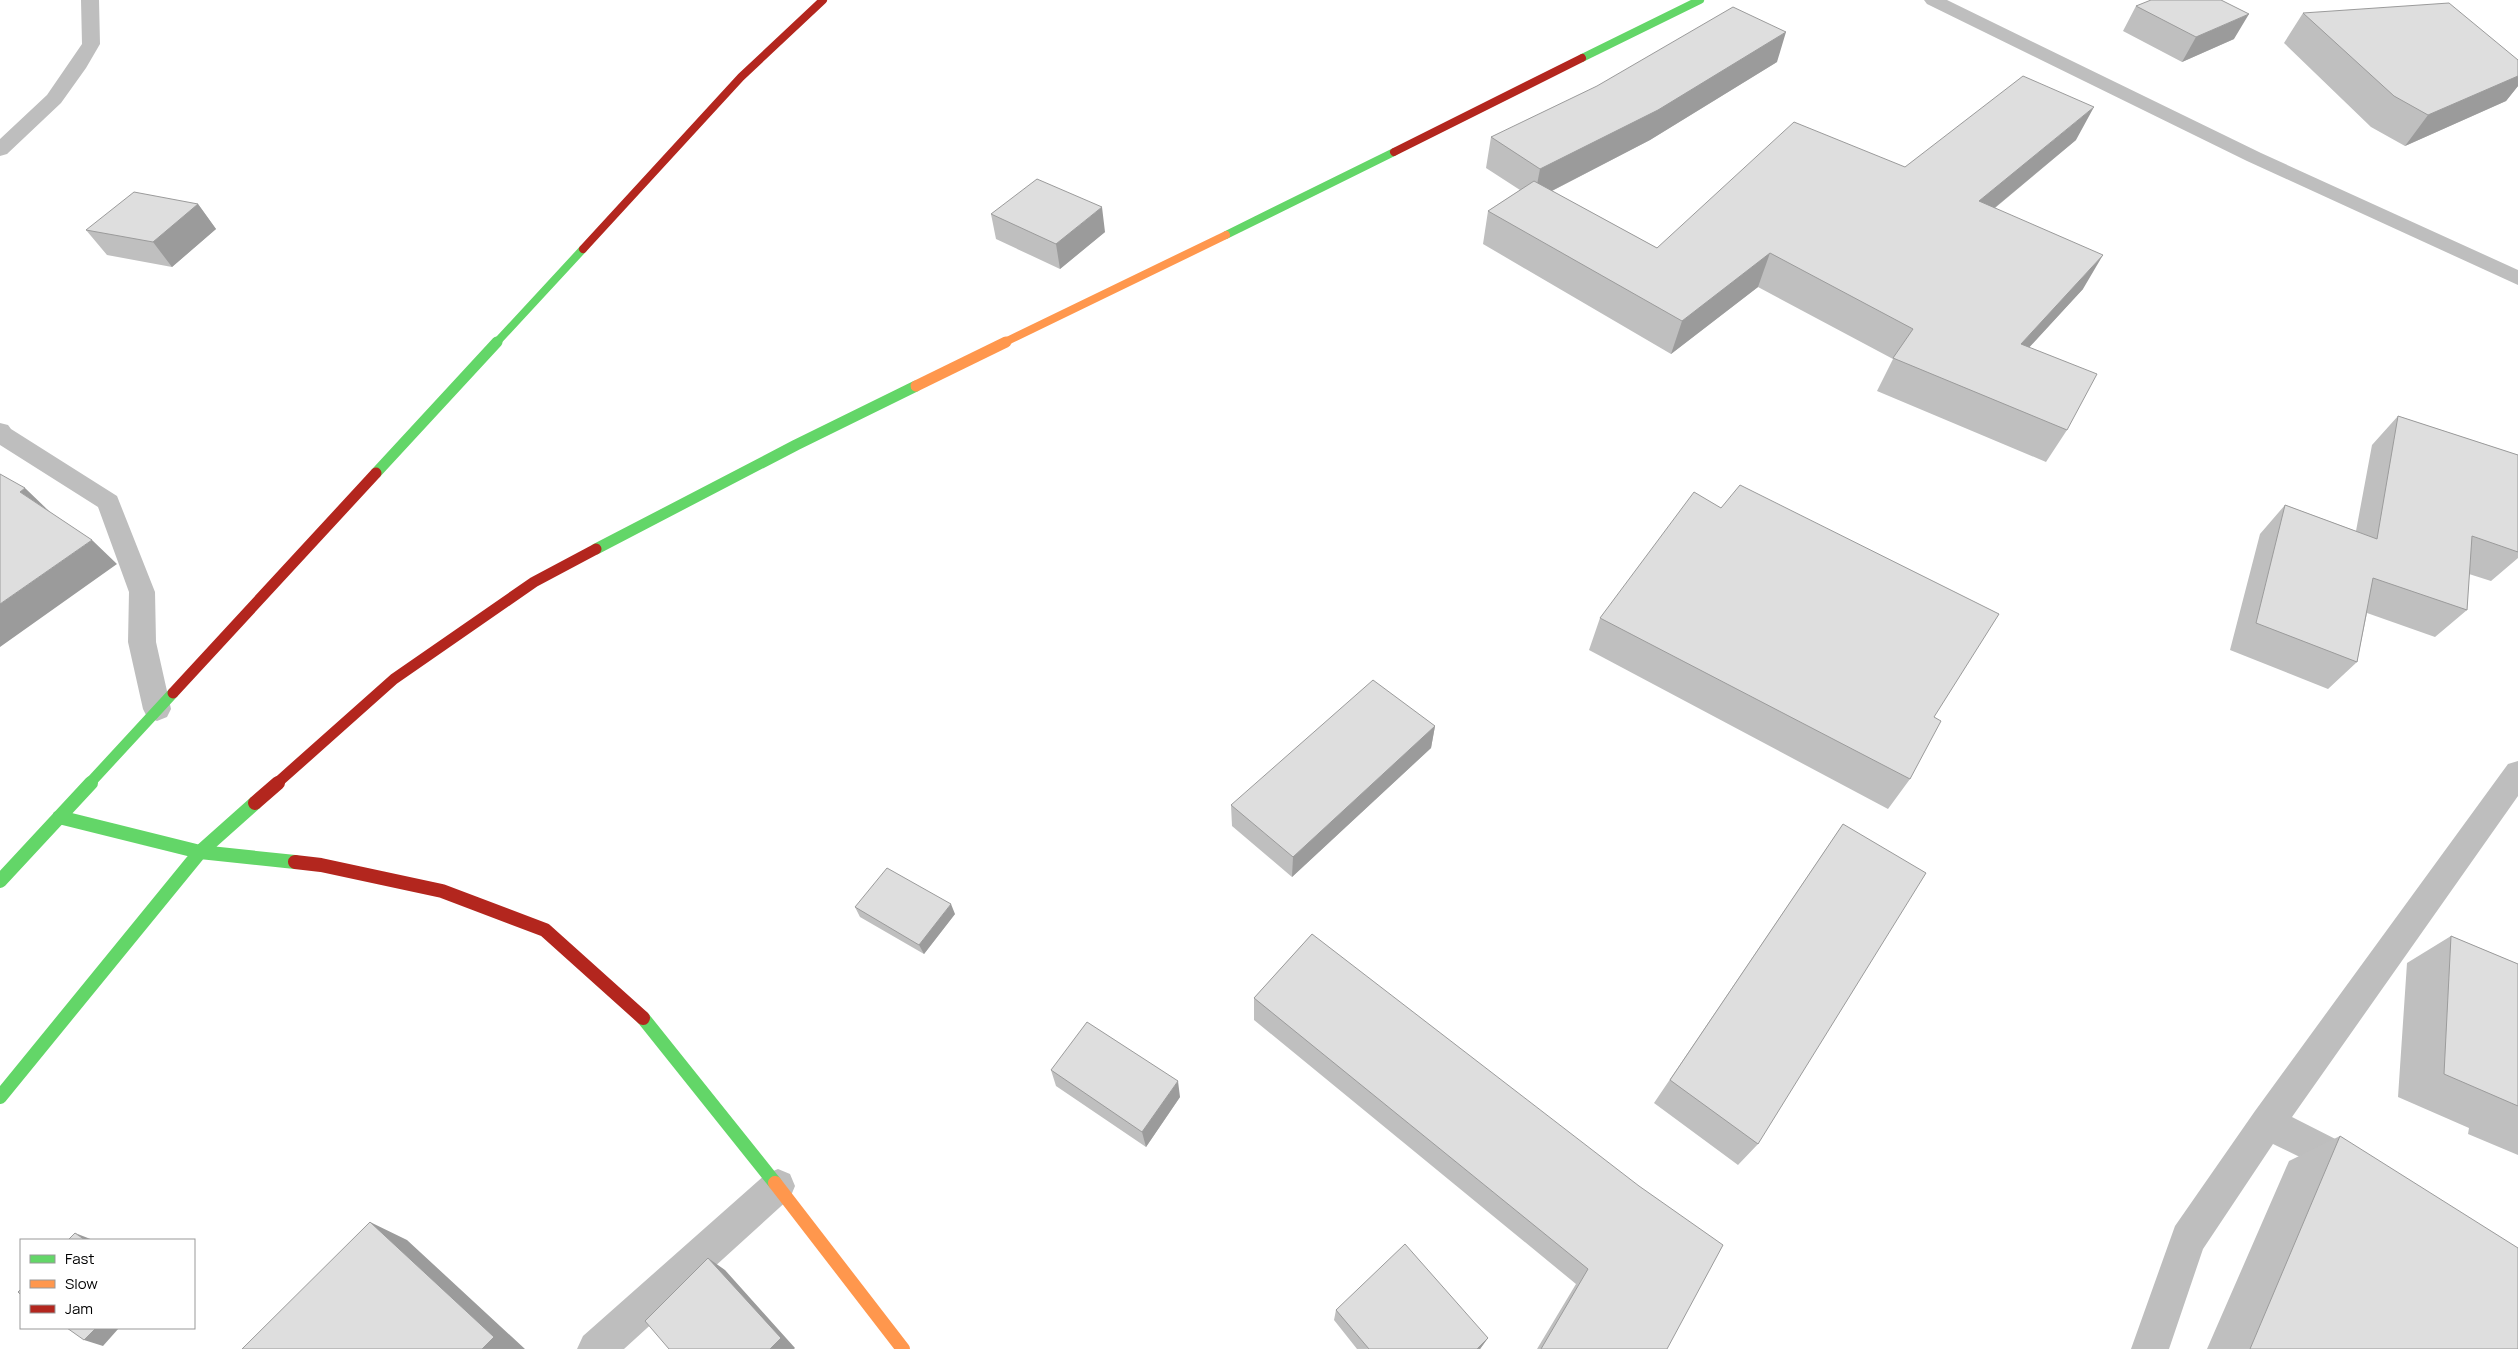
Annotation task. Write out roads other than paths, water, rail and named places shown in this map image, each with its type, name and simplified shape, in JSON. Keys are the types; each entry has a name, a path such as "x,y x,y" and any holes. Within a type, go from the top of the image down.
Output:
{"street":[{"path":"0,150 54,99 92,44 90,0"},
{"path":"0,881 741,77 823,0"},
{"path":"0,1097 200,852 394,679 534,582 805,441 1363,167 1683,6 1700,0"},
{"path":"1933,0 2254,158 2518,278"},
{"path":"0,431 2,435 108,502 142,592 142,642 157,709"},
{"path":"2150,1349 2188,1239 2267,1123 2518,773"},
{"path":"59,817 200,852 321,864 442,891 544,930 638,1012 778,1186 903,1349"},
{"path":"2267,1123 2380,1180"},
{"path":"596,1349 778,1186"}]}
